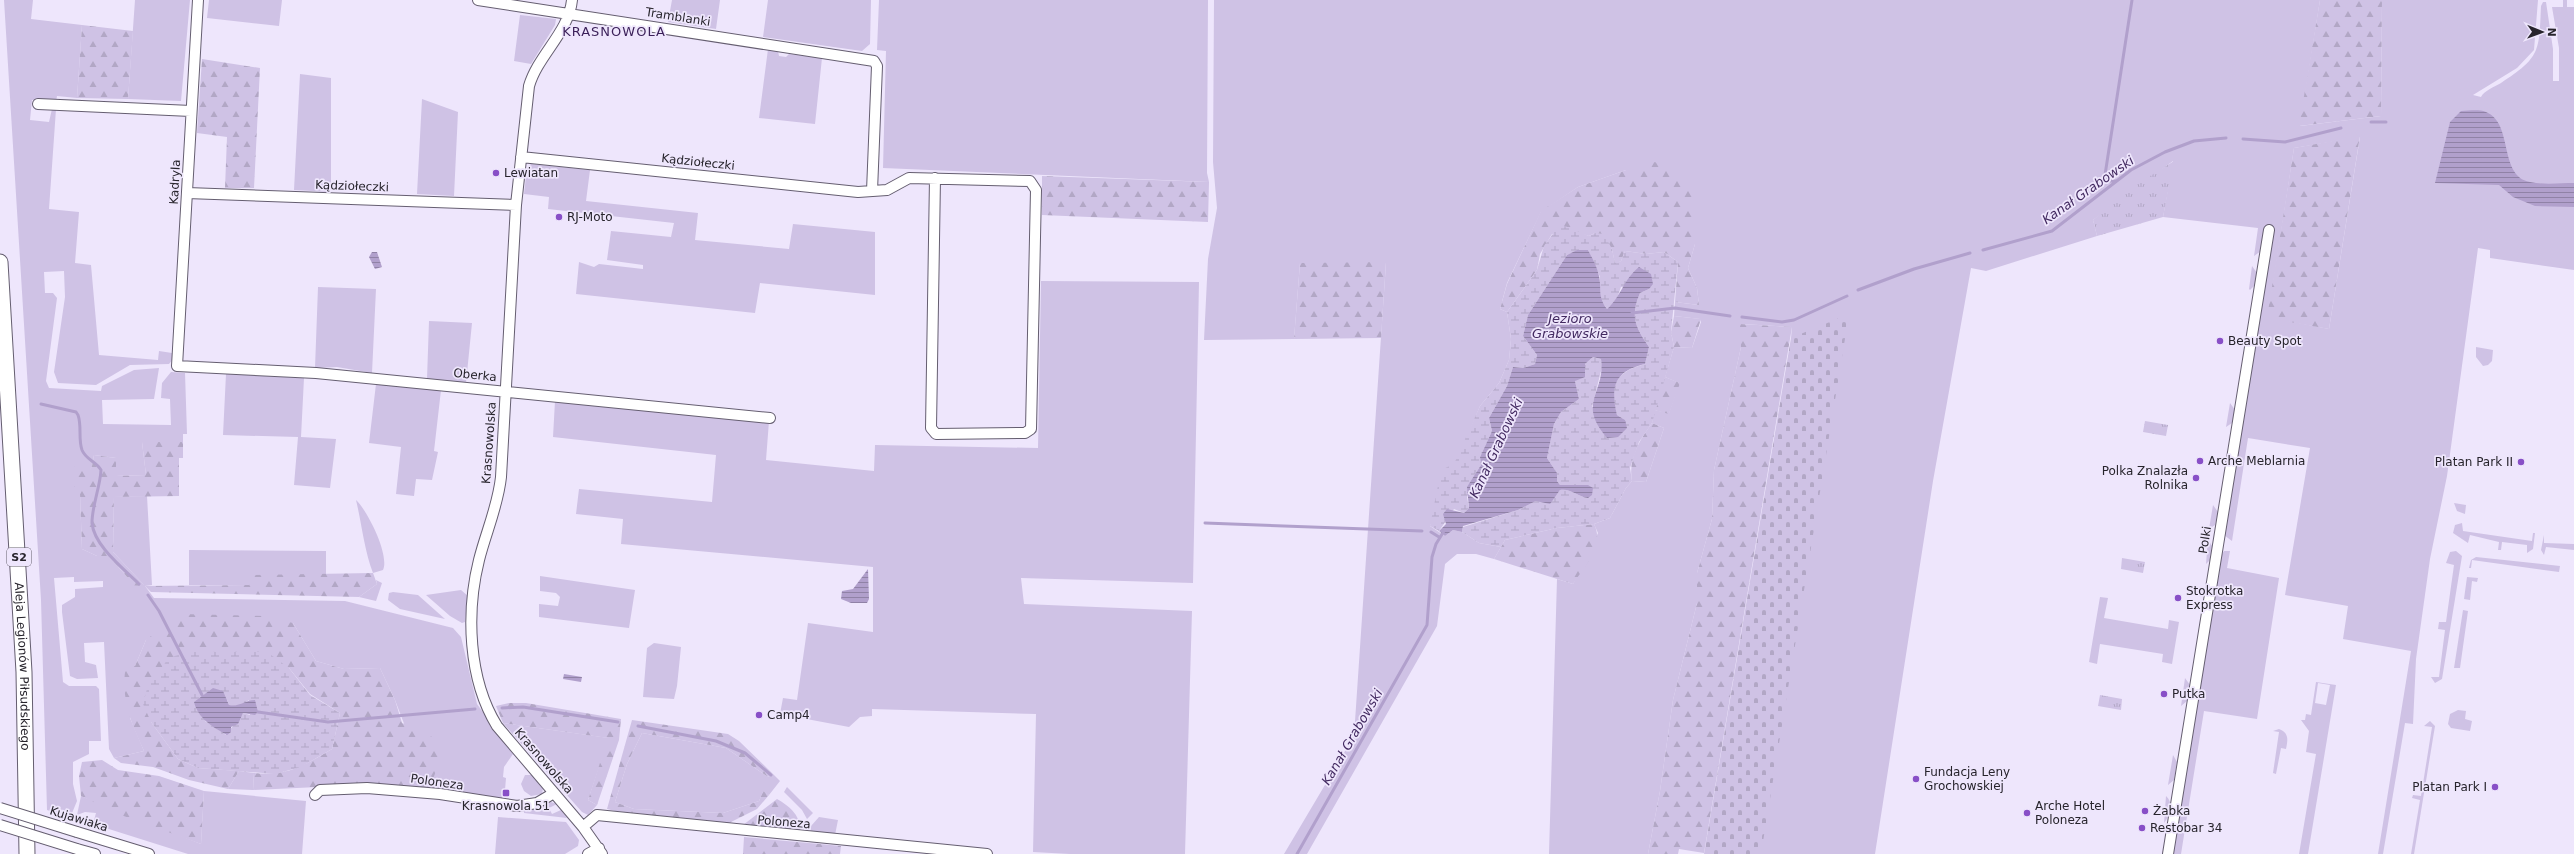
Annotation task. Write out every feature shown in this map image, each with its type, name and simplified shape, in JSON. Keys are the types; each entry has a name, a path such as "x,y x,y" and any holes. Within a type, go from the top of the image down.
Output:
{"highway":[{"name":"Aleja Legionów Piłsudskiego","path":"0,262 18,551 28,812 26,854"},
{"path":"28,812 33,854"}],"street":[{"name":"Kadryla","path":"177,366 198,0"},
{"name":"Tramblanki","path":"478,0 874,61 877,66 872,191"},
{"name":"Krasnowolska","path":"572,0 571,14 531,77 520,157 516,205 500,484 478,564 472,631 480,690 490,716 584,827 600,851"},
{"path":"38,104 191,112"},
{"name":"Kądziołeczki","path":"520,157 858,192 887,190 909,178 935,178 1030,182 1035,185 1031,429 1025,434 936,434 931,428 935,178"},
{"name":"Kądziołeczki","path":"187,193 516,205"},
{"name":"Polki","path":"2168,854 2269,230"},
{"name":"Oberka","path":"177,366 316,373 770,418"},
{"name":"Poloneza","path":"315,795 320,790 367,788 440,794 517,806 536,803 554,793"},
{"name":"Kujawiaka","path":"0,808 150,854"},
{"name":"Poloneza","path":"584,827 597,815 986,854"},
{"path":"0,825 95,854"},
{"path":"588,854 600,851"}],"green space":[{"path":"4,0 33,0 31,19 82,25 77,98 57,96 56,102 32,100 30,120 49,122 52,109 56,109 49,209 79,212 75,263 91,265 99,355 158,360 159,351 172,353 173,359 169,364 130,365 96,385 58,383 54,372 65,297 64,271 44,272 45,293 53,293 57,298 46,381 49,388 101,391 102,386 134,370 159,368 154,399 102,400 103,424 171,425 170,399 161,398 162,383 171,372 185,373 187,434 183,434 183,442 142,442 146,475 116,476 116,458 94,455 92,466 80,494 82,549 97,556 109,556 127,577 144,585 113,552 114,497 147,496 152,585 145,586 154,598 345,601 453,628 461,637 477,704 513,754 504,767 503,777 506,778 504,802 429,789 395,700 380,668 344,669 316,661 293,623 146,640 135,666 130,718 144,751 114,758 109,749 104,642 84,643 85,662 96,665 98,678 77,679 70,676 62,612 62,605 75,597 75,589 103,587 103,581 74,582 74,577 54,578 63,682 69,686 96,686 99,689 101,741 89,741 89,754 73,762 73,784 77,801 70,818 47,810 41,600"},
{"path":"135,0 190,0 181,101 128,99"},
{"path":"209,0 282,0 279,26 207,18"},
{"path":"672,0 720,0 716,29 668,22"},
{"path":"768,0 871,0 870,44 862,51 763,37"},
{"path":"879,0 1208,0 1207,173 1209,182 883,168 886,51 877,50"},
{"path":"1214,0 2320,0 2300,126 2381,116 2382,0 2538,0 2534,50 2517,68 2473,95 2481,97 2487,91 2514,74 2531,59 2538,43 2541,6 2543,2 2546,2 2553,49 2553,81 2559,81 2559,48 2552,7 2563,7 2563,0 2567,0 2567,7 2574,7 2574,270 2490,258 2490,250 2478,248 2447,476 2430,559 2416,659 2413,724 2405,723 2383,854 2378,854 2411,651 2343,639 2348,606 2285,595 2310,448 2248,438 2232,541 2224,535 2274,229 2264,228 2261,251 2254,256 2258,228 2163,217 2173,161 2093,220 2097,236 1986,271 1971,268 1933,481 1875,854 1709,854 1795,340 1791,338 1792,327 1741,324 1741,347 1714,470 1712,519 1697,573 1697,603 1673,700 1660,791 1648,854 1549,854 1557,579 1573,584 1598,533 1594,524 1610,518 1626,488 1632,481 1646,482 1664,428 1652,423 1654,410 1669,413 1679,383 1665,377 1674,347 1692,348 1701,322 1700,319 1674,316 1675,302 1699,305 1697,288 1688,268 1695,244 1626,170 1578,187 1541,212 1507,283 1500,309 1507,312 1511,339 1509,360 1499,383 1480,406 1430,526 1445,536 1453,530 1462,532 1479,543 1501,547 1494,559 1476,554 1457,554 1445,564 1437,626 1307,854 1284,854 1354,736 1386,263 1300,263 1294,339 1204,340 1208,259 1217,208 1213,162","holes":["2360,137 2329,329 2268,317 2294,148"]},
{"path":"2320,0 2382,0 2381,116 2299,126"},
{"path":"520,15 556,19 555,25 531,64 514,61"},
{"path":"82,25 133,31 128,99 77,98"},
{"path":"768,49 778,51 779,56 786,57 789,54 822,58 815,124 759,118"},
{"path":"202,59 260,68 254,188 225,188 227,137 197,133"},
{"path":"300,74 331,78 331,192 294,190"},
{"path":"422,99 458,112 454,196 417,194"},
{"path":"2360,136 2329,329 2267,318 2294,148"},
{"path":"2174,161 2163,217 2097,236 2093,220 2128,190"},
{"path":"1655,162 1693,183 1695,244 1688,268 1697,288 1699,305 1675,302 1678,262 1664,252 1646,254 1625,251 1621,261 1615,264 1612,249 1595,233 1589,236 1575,232 1552,234 1540,254 1537,270 1507,312 1500,309 1507,284 1541,211 1578,187 1626,170"},
{"path":"531,164 590,170 586,201 698,213 695,240 789,249 793,224 875,232 875,295 760,283 755,313 576,294 579,262 594,267 599,264 643,269 643,265 607,260 611,231 671,237 674,223 548,209 549,197 524,194 527,168"},
{"path":"1042,176 1209,182 1208,222 1042,215"},
{"path":"1560,224 1589,236 1595,233 1604,234 1612,249 1615,263 1621,261 1625,251 1646,254 1664,252 1678,262 1671,332 1674,347 1652,423 1639,442 1630,468 1632,481 1626,488 1610,518 1594,524 1557,528 1505,540 1501,547 1479,543 1462,532 1463,527 1518,510 1536,501 1543,501 1556,495 1560,490 1568,490 1588,498 1576,485 1560,485 1557,481 1557,473 1547,458 1554,424 1561,412 1579,399 1575,381 1585,364 1593,357 1601,359 1602,367 1592,407 1625,420 1617,415 1614,388 1621,376 1627,371 1645,364 1649,347 1637,327 1635,308 1640,293 1649,289 1621,287 1616,301 1607,309 1600,299 1600,277 1588,250 1578,250 1567,255 1528,315 1523,336 1537,355 1535,364 1523,368 1513,367 1507,386 1489,418 1492,431 1480,457 1481,465 1476,473 1467,497 1469,508 1464,513 1454,509 1439,531 1430,526 1441,470 1454,464 1480,406 1499,383 1509,360 1511,339 1507,312 1537,270 1544,246"},
{"path":"1386,262 1381,338 1294,339 1300,263"},
{"path":"2252,266 2257,273 2254,286 2250,290 2249,289"},
{"path":"1041,281 1199,282 1193,583 1021,578 1024,604 1192,611 1185,854 1070,854 1033,852 1036,714 872,709 872,716 860,717 849,727 780,714 783,698 797,700 808,623 873,632 873,567 621,544 623,519 576,514 579,489 712,502 716,455 553,437 555,401 769,421 766,460 874,471 875,445 1038,448"},
{"path":"318,287 376,289 372,373 337,367 315,368"},
{"path":"1849,314 1761,854 1704,854 1791,338"},
{"path":"1674,316 1701,319 1692,348 1674,347 1671,332"},
{"path":"429,321 472,323 466,383 427,379"},
{"path":"1740,324 1792,327 1704,853 1679,849 1678,854 1648,854 1660,791 1673,700 1697,603 1697,573 1712,519 1714,470 1741,347"},
{"path":"2476,347 2493,350 2492,361 2488,365 2483,366 2476,357"},
{"path":"226,374 304,378 301,437 336,439 330,488 294,485 298,437 223,435"},
{"path":"1665,377 1680,383 1669,414 1654,410"},
{"path":"376,384 441,390 434,451 438,452 432,480 416,479 414,496 396,494 401,447 369,443"},
{"path":"2230,403 2235,410 2232,423 2226,427"},
{"path":"2145,421 2168,425 2166,436 2143,432"},
{"path":"1652,423 1664,428 1646,482 1632,481 1631,473 1633,458 1639,443"},
{"path":"142,442 183,442 183,458 179,458 179,496 114,497 113,552 145,586 128,585 127,577 109,556 97,556 82,549 80,494 74,487 74,467 81,463 88,473 92,466 94,455 116,458 116,476 146,475"},
{"path":"356,500 366,513 376,533 383,554 383,570 373,573 365,546"},
{"path":"2454,503 2466,505 2465,514 2457,511"},
{"path":"2213,505 2218,512 2215,525 2209,529"},
{"path":"2462,523 2463,531 2532,541 2533,533 2535,533 2533,549 2527,553 2527,545 2502,542 2501,550 2498,550 2499,542 2470,535 2468,543 2453,533 2455,525"},
{"path":"1594,524 1597,532 1595,548 1592,556 1573,584 1494,559 1505,540 1557,528"},
{"path":"2544,535 2544,543 2574,544 2574,550 2546,547 2544,555 2541,550"},
{"path":"2208,539 2212,546 2210,560 2206,564"},
{"path":"189,550 326,551 326,575 250,575 249,585 189,585"},
{"path":"2224,551 2230,551 2227,568 2279,578 2257,719 2204,711 2181,854 2173,854 2221,556"},
{"path":"2456,551 2462,556 2442,679 2435,683 2431,677 2439,677 2445,630 2438,629 2439,622 2446,622 2454,565 2446,563 2450,552"},
{"path":"2476,557 2560,566 2559,572 2472,560 2471,568 2469,568 2471,560"},
{"path":"2122,558 2145,562 2143,573 2121,569"},
{"path":"373,573 377,584 359,597 151,592 145,586 249,585 249,575"},
{"path":"540,576 635,590 629,628 539,617 539,604 558,606 560,597 556,593 540,591"},
{"path":"2467,577 2478,578 2477,582 2472,581 2470,600 2464,599"},
{"path":"376,580 382,583 376,601 359,597 377,584"},
{"path":"461,590 468,596 465,622 462,623 450,616 426,595"},
{"path":"393,592 418,595 445,619 400,609 388,600 389,593"},
{"path":"2100,597 2108,598 2104,618 2168,629 2169,620 2179,622 2172,664 2162,662 2163,654 2100,644 2097,664 2089,662"},
{"path":"2463,610 2468,611 2460,668 2454,668"},
{"path":"180,614 265,616 293,623 316,661 344,669 380,668 395,700 402,723 430,733 440,761 429,789 318,787 253,790 254,773 266,774 286,771 304,765 332,749 340,713 310,694 289,668 151,722 178,759 198,768 239,771 228,789 189,780 153,767 121,763 114,758 144,751 128,712 124,683 125,671 135,666 146,640"},
{"path":"654,643 681,647 677,686 674,699 643,697 647,648"},
{"path":"190,651 267,652 289,668 310,695 340,713 332,749 301,767 275,774 198,768 178,759 151,722 143,704 148,685 169,658","holes":["227,700 229,705 240,706 249,700 250,715 243,713 226,735 205,721"]},
{"path":"2185,678 2190,685 2187,701 2181,706"},
{"path":"2316,682 2336,685 2308,854 2299,854 2316,754 2306,752 2309,731 2301,720 2305,720 2306,714 2311,715","holes":["2318,683 2330,685 2326,705 2315,703"]},
{"path":"2100,695 2122,699 2121,710 2098,706"},
{"path":"509,703 526,703 621,719 619,740 597,805 588,800 608,738 503,723 496,706"},
{"path":"2458,710 2466,711 2465,719 2472,721 2470,731 2451,728 2448,724 2450,714"},
{"path":"632,720 728,734 739,741 772,773 768,777 726,748 642,733 627,764 615,802 634,809 723,813 759,801 763,791 769,795 757,809 729,823 607,809"},
{"path":"2430,721 2435,726 2414,854 2411,854 2420,800 2412,798 2413,795 2421,796 2432,727 2424,726"},
{"path":"503,723 609,738 588,800 597,805 588,815 582,812"},
{"path":"2279,729 2285,732 2287,742 2286,749 2281,748 2276,774 2273,773 2279,732 2273,731"},
{"path":"642,733 726,748 768,777 772,773 780,781 769,795 763,792 759,801 723,813 634,809 615,802 627,764"},
{"path":"2173,755 2177,762 2174,780 2168,785"},
{"path":"102,760 118,770 159,776 204,791 201,844 121,815 81,796 79,776 82,762"},
{"path":"239,771 254,773 253,790 228,789"},
{"path":"525,775 532,775 543,788 542,794 531,796 524,791 521,784"},
{"path":"787,787 813,813 807,819 802,810 784,792"},
{"path":"204,791 306,801 302,854 188,854 93,824 96,813 85,812 77,815 81,796 201,844"},
{"path":"2166,796 2170,802 2170,810 2164,823"},
{"path":"777,799 790,808 799,820 800,831 743,825"},
{"path":"551,802 557,804 549,808 552,814 561,810 567,818 524,813 524,810"},
{"path":"498,817 566,822 579,840 578,846 565,854 495,854"},
{"path":"819,817 838,820 835,835 810,833 811,826"},
{"path":"744,837 841,846 840,854 743,854"}],"water":[{"path":"2461,111 2483,111 2495,118 2504,137 2509,160 2520,178 2535,183 2574,183 2574,207 2535,206 2513,197 2499,185 2435,183 2450,122"},
{"name":"Jezioro Grabowskie","path":"1577,250 1588,250 1593,259 1599,276 1602,300 1607,309 1616,299 1629,277 1639,267 1651,274 1653,284 1649,289 1640,293 1635,308 1637,327 1649,347 1645,364 1627,371 1617,381 1615,388 1614,396 1617,415 1625,420 1627,428 1618,437 1607,438 1598,426 1594,415 1593,406 1600,381 1601,359 1593,357 1585,364 1585,377 1575,381 1579,399 1561,412 1554,424 1547,458 1557,473 1557,481 1560,485 1588,485 1593,488 1592,495 1588,498 1568,490 1560,490 1550,504 1536,501 1518,510 1463,526 1462,532 1453,530 1445,536 1439,531 1446,524 1443,514 1447,509 1464,513 1469,508 1467,487 1481,465 1480,457 1492,431 1489,418 1507,386 1513,367 1523,368 1535,364 1537,355 1523,336 1528,315 1567,255"},
{"path":"372,252 377,252 382,267 375,269 369,257"},
{"path":"868,569 869,599 867,603 851,603 841,599 842,591 853,589"},
{"path":"564,674 582,677 581,682 563,679"},
{"path":"213,688 223,691 229,705 236,705 255,700 258,712 255,715 243,713 238,724 231,727 231,732 227,735 206,722 196,708 194,702"}],"waterway":[{"path":"2116,181 2108,181 2105,175 2132,0"},
{"name":"Kanał Grabowski","path":"2371,122 2386,122"},
{"name":"Kanał Grabowski","path":"2243,139 2285,142 2341,128"},
{"name":"Kanał Grabowski","path":"1983,250 2052,231 2131,170 2165,152 2194,141 2226,138"},
{"name":"Kanał Grabowski","path":"1858,290 1914,269 1970,253"},
{"name":"Kanał Grabowski","path":"1742,317 1782,322 1794,320 1847,296"},
{"name":"Kanał Grabowski","path":"1632,313 1675,308 1730,316"},
{"path":"41,404 76,412 78,415 82,450 86,456 101,470 92,516 94,532 104,548 139,584"},
{"path":"1205,523 1422,531"},
{"name":"Kanał Grabowski","path":"1297,854 1427,625 1432,557 1436,544 1444,531"},
{"path":"1431,532 1439,537"},
{"path":"148,595 159,611 202,695"},
{"path":"502,708 523,707 618,722"},
{"path":"258,712 328,722 475,709"},
{"path":"638,726 716,741 745,753 771,775"}],"place":[{"name":"Lewiatan","path":"496,173"},
{"name":"RJ-Moto","path":"559,217"},
{"name":"Beauty Spot","path":"2220,341"},
{"name":"Arche Meblarnia","path":"2200,461"},
{"name":"Platan Park II","path":"2521,462"},
{"name":"Polka Znalazła Rolnika","path":"2196,478"},
{"name":"Stokrotka Express","path":"2178,598"},
{"name":"Putka","path":"2164,694"},
{"name":"Camp4","path":"759,715"},
{"name":"Fundacja Leny Grochowskiej","path":"1916,779"},
{"name":"Platan Park I","path":"2495,787"},
{"name":"Krasnowola 51","path":"506,793"},
{"name":"Żabka","path":"2145,811"},
{"name":"Arche Hotel Poloneza","path":"2027,813"},
{"name":"Restobar 34","path":"2142,828"}],"district":[{"name":"KRASNOWOLA","path":"614,31"}]}
